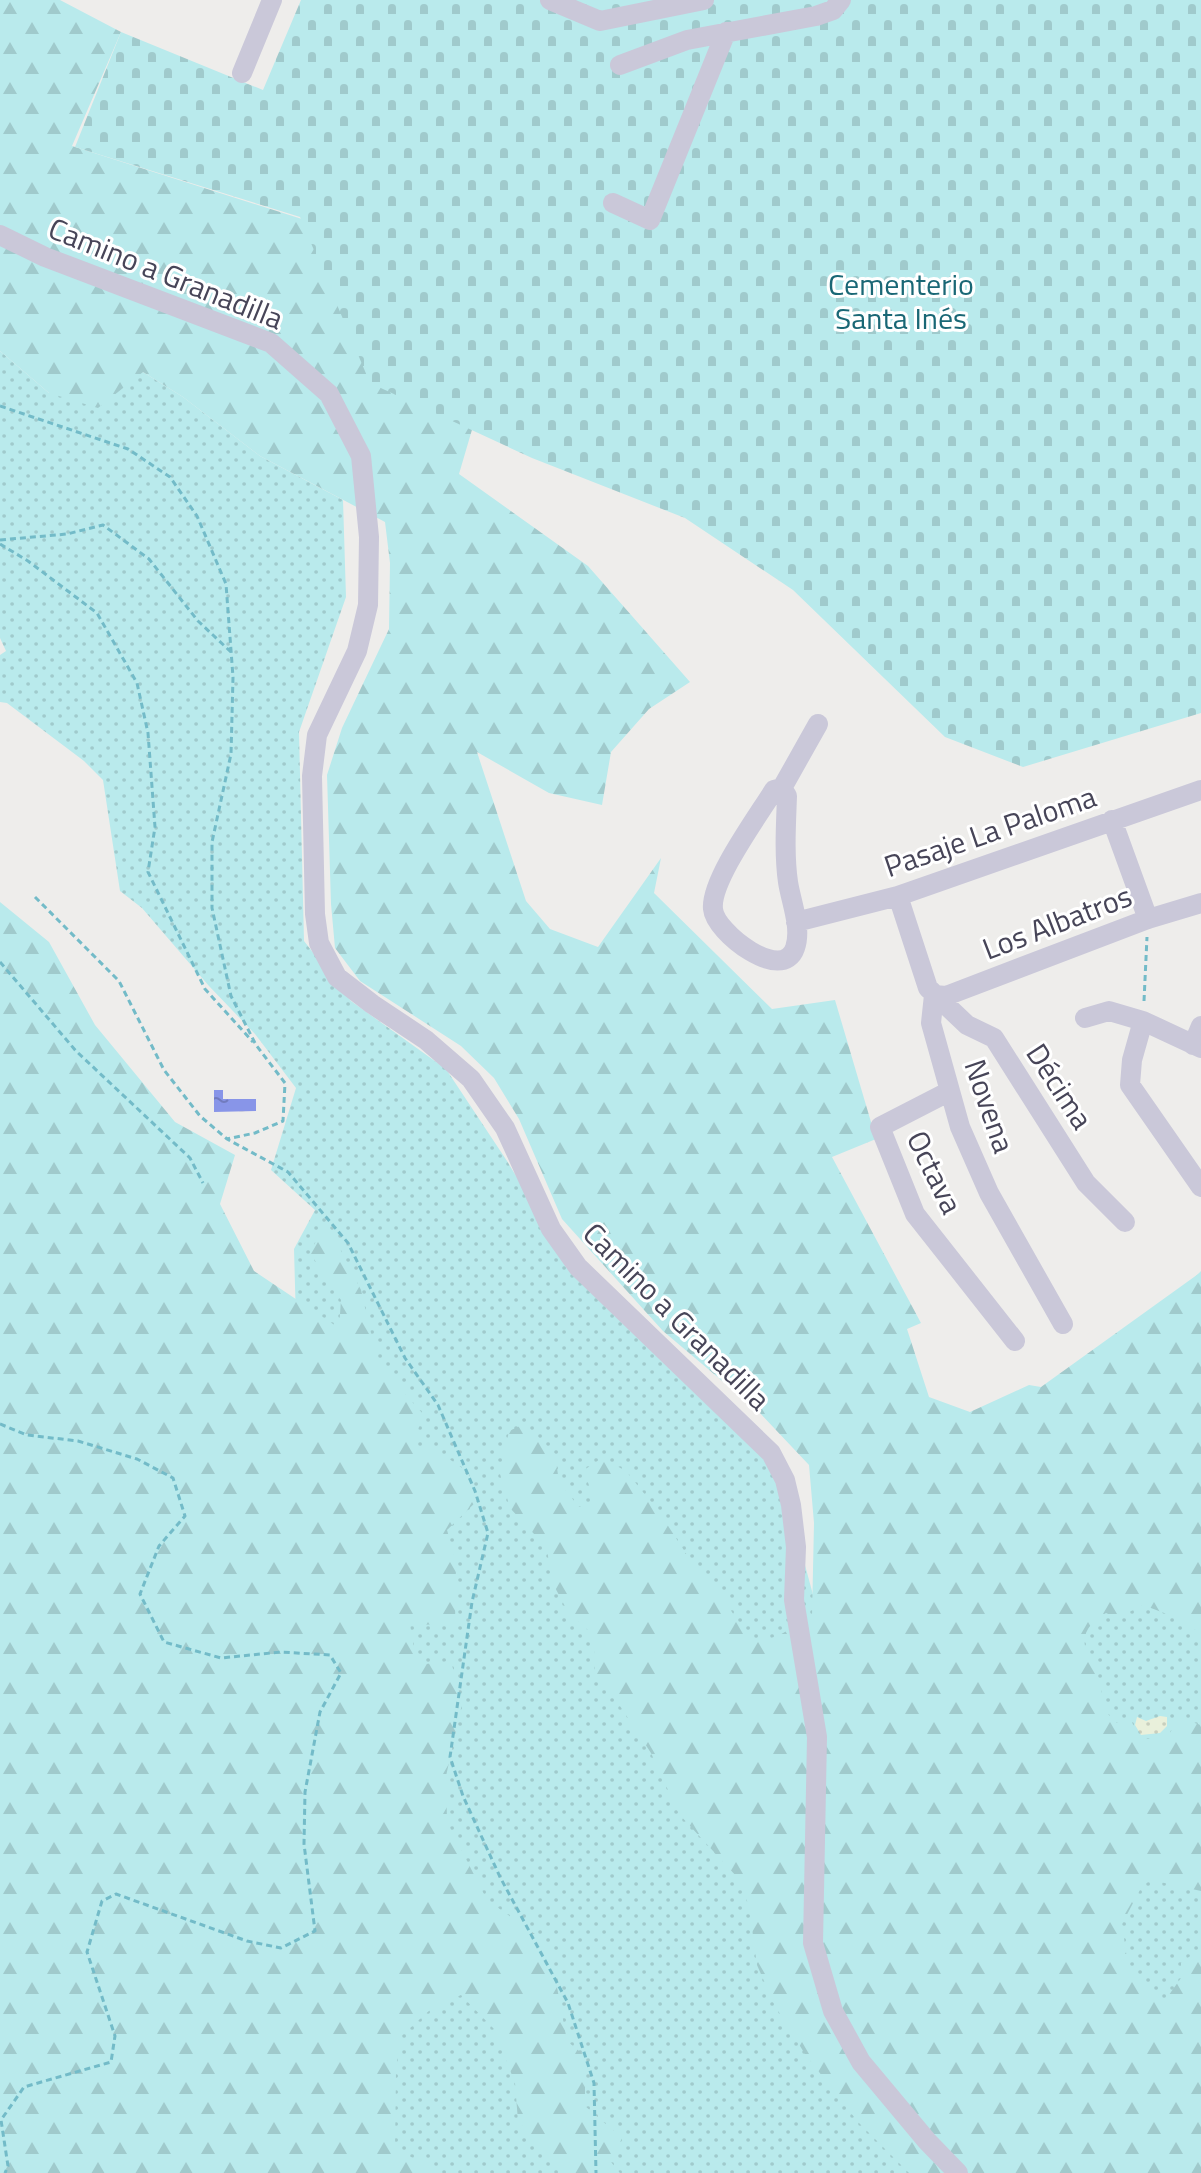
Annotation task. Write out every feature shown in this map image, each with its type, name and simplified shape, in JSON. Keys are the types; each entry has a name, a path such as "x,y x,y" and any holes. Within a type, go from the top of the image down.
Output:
{"street":[{"path":"242,73 272,0"},
{"path":"550,0 600,21 704,0"},
{"path":"620,65 687,40 816,16 833,10 841,0"},
{"path":"613,203 650,220 726,32"},
{"name":"Camino a Granadilla","path":"0,235 45,257 271,343 329,394 361,456 369,537 368,605 357,651 317,735 312,776 315,914 319,943 337,977 426,1040 471,1079 505,1128 551,1229 578,1267 771,1453 785,1480 796,1547 794,1600 817,1737 813,1943 833,2011 861,2062 958,2173"},
{"path":"782,788 787,796 788,880 796,922 796,946 792,955 784,960 769,960 749,951 729,934 719,924 713,910 722,874 774,790 782,788 818,724"},
{"name":"Pasaje La Paloma","path":"796,922 898,896 1201,790"},
{"path":"1112,820 1148,919"},
{"name":"Novena","path":"898,896 928,988 934,995 931,1023 960,1127 989,1193 1063,1324"},
{"name":"Los Albatros","path":"934,995 946,996 1148,919 1201,903"},
{"name":"Décima","path":"934,995 967,1025 994,1038 1086,1183 1125,1222"},
{"path":"1085,1018 1109,1011 1198,1040"},
{"path":"1143,1021 1132,1060 1130,1085 1201,1187"},
{"name":"Octava","path":"950,1091 880,1127 915,1214 1015,1341"}],"path":[{"path":"0,406 128,449 170,477 197,516 226,584 233,677 231,754 212,842 212,908 231,996 256,1045"},
{"path":"0,542 67,534 103,525 149,559 198,621 231,652"},
{"path":"0,542 97,613 137,683 148,733 155,827 148,872 205,989 256,1045 285,1083 283,1121 255,1133 227,1139"},
{"path":"35,897 119,981 164,1070 200,1116 227,1139 288,1172 348,1243 405,1358 438,1405 475,1491 488,1533 472,1602 450,1757 463,1796 500,1877 568,2003 594,2083 596,2173"},
{"path":"1143,1021 1148,919"},
{"path":"0,962 76,1051 190,1158 203,1183"},
{"path":"0,1424 27,1435 78,1441 137,1459 173,1478 185,1516 159,1546 140,1594 164,1642 221,1658 281,1652 330,1655 341,1673 320,1712 305,1792 304,1844 315,1931 281,1948 247,1941 116,1894 102,1901 87,1952 115,2036 111,2062 24,2087 1,2120 8,2166 5,2173"}],"green space":[{"path":"0,0 60,0 121,32 72,146 302,219 491,365 459,474 588,566 690,682 649,709 611,752 602,805 549,793 477,752 526,901 550,929 598,947 661,858 654,893 772,1009 835,1000 876,1139 832,1157 921,1323 907,1329 929,1397 970,1412 1029,1385 1041,1387 1201,1272 1201,1634 1180,1619 1143,1605 1117,1618 1106,1613 1101,1616 1089,1628 1085,1643 1100,1685 1104,1710 1117,1723 1131,1720 1140,1740 1168,1736 1179,1718 1201,1725 1201,1891 1151,1880 1142,1886 1122,1924 1127,1959 1134,1973 1158,1998 1166,1999 1181,1978 1181,1963 1201,1948 1201,2173 909,2173 858,2122 805,2054 775,2006 757,1965 749,1906 737,1877 679,1814 651,1753 618,1703 595,1678 590,1632 568,1612 551,1580 547,1548 510,1508 500,1474 509,1431 520,1426 528,1427 555,1454 559,1482 579,1507 594,1501 584,1470 602,1458 626,1471 659,1512 698,1572 723,1597 751,1644 778,1636 812,1616 814,1523 809,1465 759,1412 663,1331 562,1219 519,1119 494,1078 461,1046 360,981 335,948 327,775 342,728 389,629 390,563 385,522 260,456 183,397 143,372 98,408 49,393 0,351"},
{"name":"Cementerio Santa Inés","path":"301,0 1201,0 1201,713 1023,767 945,737 793,590 685,518 532,458 370,383 300,217 75,147 121,32 263,90"},
{"path":"0,351 49,393 143,372 183,397 260,456 343,500 346,597 299,732 304,941 351,1001 446,1069 571,1266 766,1453 787,1499 818,1613 1177,1296 1201,1271 1201,2173 0,2173 296,1322 294,1249 315,1210 271,1170 296,1088 255,1034 142,908 120,891 103,780 84,761 7,703 0,702 0,655 6,651 0,638"},
{"path":"0,902 49,942 95,1025 175,1122 235,1155 220,1204 254,1271 339,1328 341,1300 310,1253 326,1221 361,1290 378,1364 424,1415 411,1446 439,1452 468,1472 479,1499 447,1530 456,1562 455,1624 410,1625 417,1665 451,1661 462,1704 446,1776 447,1822 487,1900 549,1944 567,2041 585,2056 585,2106 622,2138 611,2162 620,2173 566,2173 518,2121 515,2083 494,2029 461,1995 430,2010 400,2037 396,2071 395,2150 436,2168 439,2173 0,2173"}],"sand":[{"path":"1137,1717 1146,1721 1167,1717 1167,1726 1160,1733 1141,1735 1135,1725"}],"water":[{"path":"214,1090 223,1090 223,1099 256,1099 256,1111 214,1112"}]}
